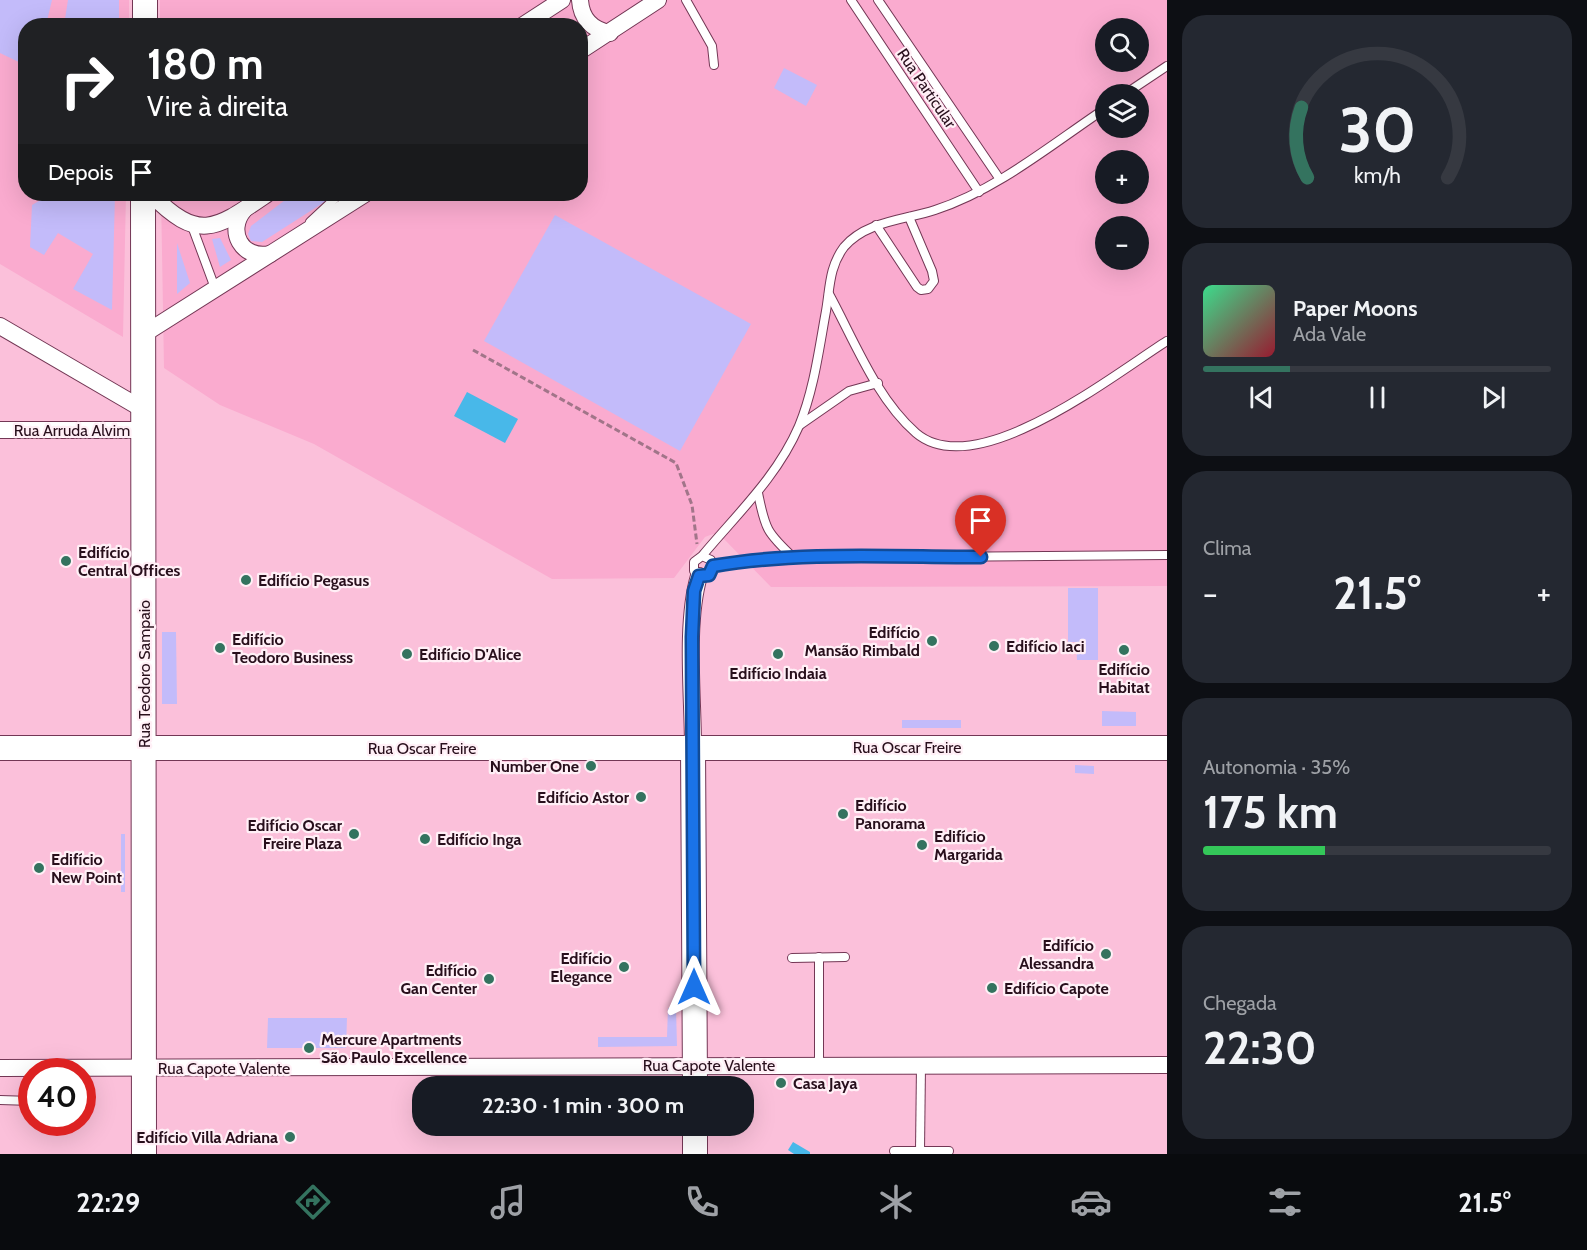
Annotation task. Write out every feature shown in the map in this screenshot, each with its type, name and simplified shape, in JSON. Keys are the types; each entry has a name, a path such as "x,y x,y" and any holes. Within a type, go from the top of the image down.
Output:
{"street":[{"path":"145,0 145,18"},
{"path":"534,18 562,0"},
{"path":"580,0 585,18"},
{"path":"588,46 658,0"},
{"path":"588,21 610,33"},
{"name":"Rua Teodoro Sampaio","path":"143,201 144,1154"},
{"path":"158,201 168,211 192,226 220,224 250,206"},
{"path":"257,201 239,215 236,236 249,252 270,254"},
{"path":"144,334 354,201"},
{"path":"0,326 144,420"},
{"name":"Rua Arruda Alvim","path":"0,430 144,420"},
{"path":"695,1076 692,637 694,591 699,576"},
{"name":"Rua Oscar Freire","path":"0,748 1167,748"},
{"name":"Rua Capote Valente","path":"96,1069 144,1068 695,1076 819,1065 1167,1065"},
{"name":"Rua Capote Valente","path":"0,1068 18,1068"},
{"path":"695,1136 695,1154"}],"lane":[{"path":"686,0 711,46 714,65"},
{"name":"Rua Particular","path":"851,0 979,192"},
{"name":"Rua Particular","path":"878,0 999,178"},
{"path":"1140,84 1167,66"},
{"path":"701,557 711,560 713,566 709,575 699,576 693,568 701,557 758,493 780,461 799,426 814,375 829,294 829,277 843,249 876,225 935,210 979,192 1095,115"},
{"path":"301,235 321,210 332,201"},
{"path":"876,225 917,287 921,290 928,289 934,281 909,216"},
{"path":"192,226 215,288"},
{"path":"829,294 878,383 901,416 917,433 936,445 956,448 1014,435 1167,341"},
{"path":"799,426 849,391 878,383"},
{"path":"758,493 765,526 774,539 794,558"},
{"path":"713,566 794,558 1167,555"},
{"path":"819,957 819,1065"},
{"path":"792,958 845,957"},
{"path":"920,1151 921,1065"},
{"path":"0,1100 18,1101"},
{"path":"894,1151 949,1151"}],"path":[{"path":"473,350 676,462 692,505 701,557"}],"shaded area":[{"path":"0,0 129,0 129,18 18,18 18,201 126,201 123,337 0,264"},
{"path":"0,0 52,0 48,18 18,18 18,62 0,53"},
{"path":"68,0 119,0 119,18 65,18"},
{"path":"160,0 1167,0 1167,586 771,587 720,535 713,534 705,537 674,578 552,579 314,444 220,405 164,368 161,201 588,201 588,18 160,18"},
{"path":"784,68 817,85 806,106 774,88"},
{"path":"39,201 115,201 112,310 73,289 93,254 58,233 44,255 30,247 32,205"},
{"path":"284,201 326,201 262,242 251,241 248,234 251,226"},
{"path":"555,215 751,324 680,451 484,341"},
{"path":"220,238 231,260 220,267 212,239"},
{"path":"177,243 190,283 177,294"},
{"path":"1068,588 1098,588 1098,660 1077,660 1076,642 1068,642"},
{"path":"162,632 176,632 177,704 162,704"},
{"path":"1102,711 1136,712 1136,726 1102,726"},
{"path":"902,720 961,720 961,728 902,728"},
{"path":"1075,765 1094,766 1094,774 1075,773"},
{"path":"121,834 125,834 125,892 121,892"},
{"path":"668,1008 676,1008 677,1046 598,1047 598,1037 667,1037"},
{"path":"268,1018 347,1018 346,1048 267,1048"}],"water":[{"path":"467,392 518,419 505,443 454,416"},
{"path":"793,1142 810,1154 794,1154 788,1150"}],"place":[{"name":"Edifício Central Offices","path":"66,561"},
{"name":"Edifício Pegasus","path":"246,580"},
{"name":"Edifício Mansão Rimbald","path":"932,641"},
{"name":"Edifício Iaci","path":"994,646"},
{"name":"Edifício Teodoro Business","path":"220,648"},
{"name":"Edifício Habitat","path":"1124,650"},
{"name":"Edifício D'Alice","path":"407,654"},
{"name":"Edifício Indaia","path":"778,654"},
{"name":"Number One","path":"591,766"},
{"name":"Edifício Astor","path":"641,797"},
{"name":"Edifício Panorama","path":"843,814"},
{"name":"Edifício Oscar Freire Plaza","path":"354,834"},
{"name":"Edifício Inga","path":"425,839"},
{"name":"Edifício Margarida","path":"922,845"},
{"name":"Edifício New Point","path":"39,868"},
{"name":"Edifício Alessandra","path":"1106,954"},
{"name":"Edifício Elegance","path":"624,967"},
{"name":"Edifício Gan Center","path":"489,979"},
{"name":"Edifício Capote","path":"992,988"},
{"name":"Mercure Apartments São Paulo Excellence","path":"309,1048"},
{"name":"Casa Jaya","path":"781,1083"},
{"name":"Edifício Villa Adriana","path":"290,1137"}],"route":[{"path":"694,987 692,637 694,591 699,576 709,575 713,566 794,558 981,557"}]}
